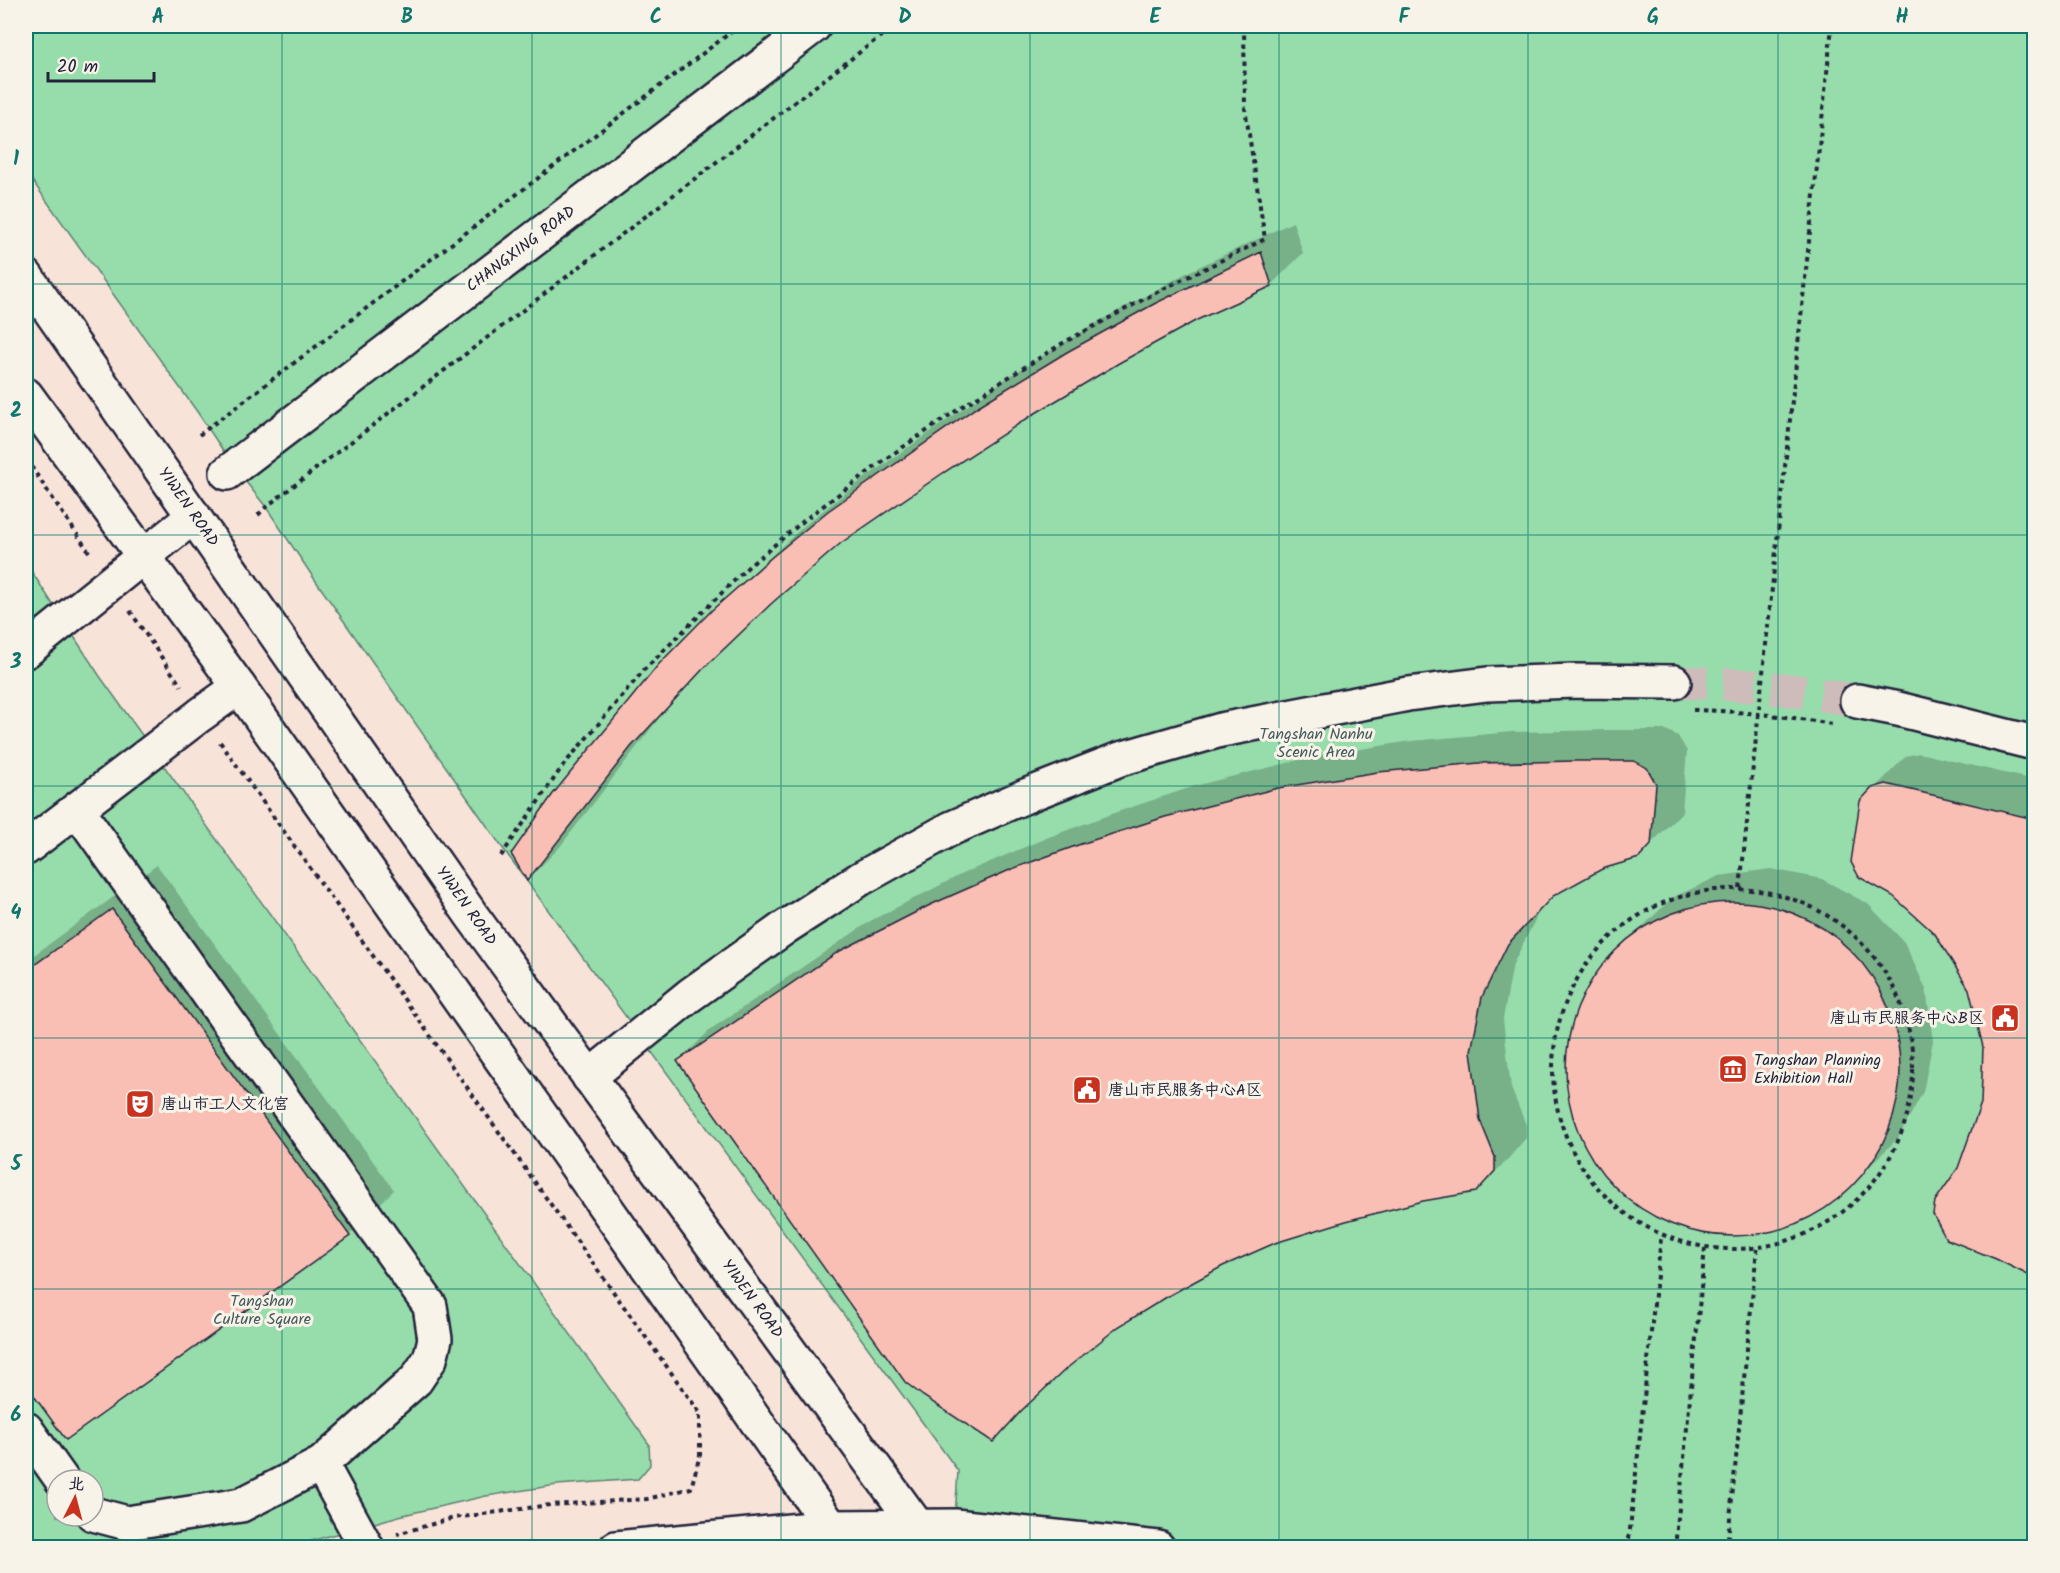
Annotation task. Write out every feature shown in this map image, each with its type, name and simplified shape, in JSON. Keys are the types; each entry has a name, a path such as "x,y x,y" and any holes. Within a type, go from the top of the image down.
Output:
{"main road":[{"name":"CHANGXING ROAD","path":"227,473 814,26"},
{"name":"YIWEN ROAD","path":"26,276 472,916 921,1537"},
{"path":"26,395 239,687 831,1527"},
{"path":"26,651 194,516"},
{"path":"590,1077 690,995 784,928 860,879 950,830 1028,795 1120,759 1221,730 1408,694 1487,684 1605,681 1681,696"},
{"path":"26,848 239,687"},
{"path":"1848,713 1898,709 2034,743"},
{"path":"77,809 430,1306 435,1339 430,1359 416,1380 321,1464 241,1505 127,1523 105,1517"},
{"path":"26,1429 54,1468"},
{"path":"321,1464 366,1545"},
{"path":"616,1548 831,1527 921,1537 955,1526 1158,1548"}],"path":[{"path":"199,435 739,26"},
{"path":"258,515 894,26"},
{"path":"501,856 562,767 644,670 748,567 807,518 887,458 966,404 1063,344 1159,291 1265,239 1245,108 1244,26"},
{"path":"1740,888 1832,26"},
{"path":"26,459 200,715 700,1413 700,1455 692,1488 647,1499 550,1505 453,1518 366,1545"},
{"path":"1681,696 1718,711 1809,720 1848,713"},
{"path":"1740,888 1799,900 1851,931 1890,976 1912,1032 1914,1093 1896,1150 1861,1199 1812,1233 1757,1249 1705,1248 1661,1238 1618,1210 1580,1168 1557,1116 1551,1060 1563,1005 1591,956 1632,918 1683,894 1740,888"},
{"path":"1628,1548 1661,1238"},
{"path":"1675,1548 1696,1357 1705,1248"},
{"path":"1727,1548 1757,1249"}],"green space":[{"name":"Tangshan Nanhu Scenic Area","path":"26,26 2034,26 2034,1547 953,1547 958,1471 499,843 266,507 234,467 26,172"},
{"name":"Tangshan Culture Square","path":"26,563 99,675 649,1444 650,1465 638,1479 557,1485 486,1496 399,1516 290,1547 26,1547"}],"building":[{"path":"1261,252 1272,286 1197,320 1119,363 1034,414 841,543 772,603 703,669 631,747 527,881 511,854 553,794 659,664 712,610 772,557 828,511 977,407 1067,352 1154,304"},
{"name":"唐山市民服务中心A区","path":"1634,761 1647,768 1656,784 1651,845 1639,858 1602,869 1553,896 1508,944 1482,997 1471,1051 1480,1120 1495,1157 1495,1171 1476,1192 1423,1201 1346,1221 1275,1243 1223,1266 1118,1327 1066,1369 1021,1411 993,1442 905,1382 677,1061 838,952 930,905 1012,869 1081,844 1165,817 1278,788 1378,772 1479,763"},
{"name":"唐山市民服务中心B区","path":"1886,784 2034,819 2034,1278 1996,1259 1946,1239 1933,1214 1935,1201 1958,1168 1981,1103 1983,1047 1969,989 1935,934 1893,896 1859,877 1851,862 1860,801 1872,788"},
{"name":"Tangshan Planning Exhibition Hall","path":"1733,902 1766,905 1797,915 1826,930 1851,951 1872,976 1887,1005 1897,1036 1900,1069 1897,1102 1887,1133 1872,1162 1851,1187 1826,1208 1797,1223 1766,1233 1733,1236 1700,1233 1669,1223 1640,1208 1615,1187 1594,1162 1579,1133 1569,1102 1566,1069 1569,1036 1579,1005 1594,976 1615,951 1640,930 1669,915 1700,905"},
{"name":"唐山市工人文化宫","path":"112,909 350,1236 66,1440 26,1385 26,971"}],"tunnel":[{"path":"1674,682 1766,687 1857,701"}],"place":[{"name":"唐山市民服务中心B区","path":"2005,1018"},
{"name":"Tangshan Planning Exhibition Hall","path":"1733,1069"},
{"name":"唐山市民服务中心A区","path":"1087,1090"},
{"name":"唐山市工人文化宫","path":"140,1104"}]}
